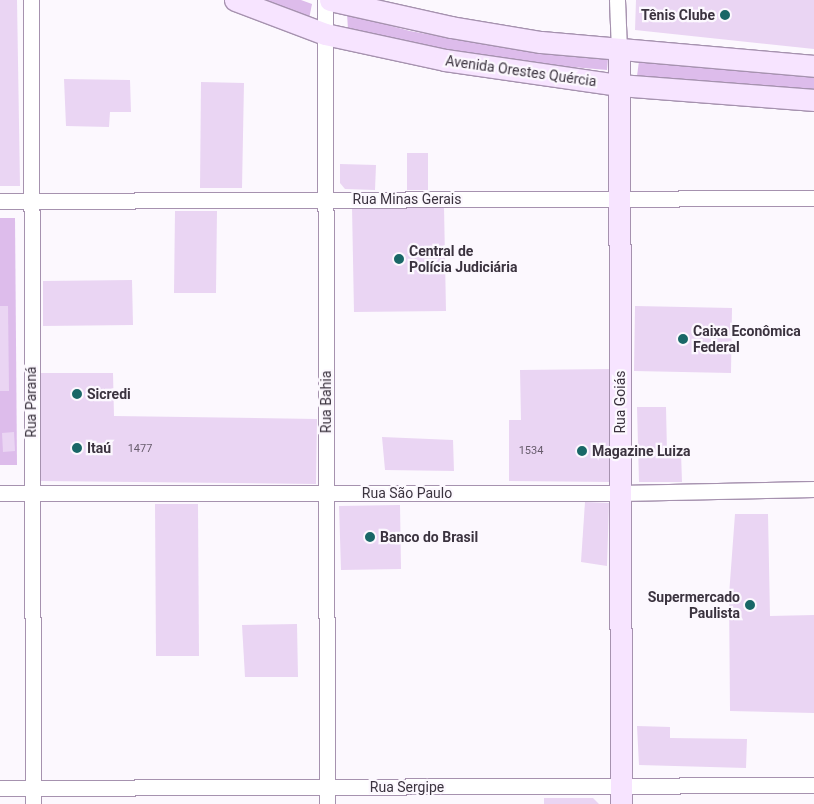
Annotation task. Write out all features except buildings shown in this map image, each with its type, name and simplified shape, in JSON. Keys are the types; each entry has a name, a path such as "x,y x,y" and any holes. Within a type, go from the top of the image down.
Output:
{"main road":[{"name":"Avenida Orestes Quércia","path":"235,0 325,34 445,60 619,85 814,100"},
{"path":"330,0 460,28 618,50 814,66"},
{"name":"Rua Goiás","path":"618,50 621,796"}],"street":[{"name":"Rua Paraná","path":"31,0 33,804"},
{"name":"Rua Bahia","path":"325,0 327,804"},
{"name":"Rua Goiás","path":"617,0 618,50"},
{"name":"Rua Minas Gerais","path":"0,201 814,198"},
{"name":"Rua São Paulo","path":"0,493 620,493 814,489"},
{"name":"Rua Sergipe","path":"0,788 327,787 621,796 814,785"}],"shaded area":[{"path":"259,0 301,0 312,4 309,19"},
{"path":"347,14 410,31 505,48 608,59 607,70 502,61 408,44 348,29"},
{"path":"639,61 814,75 814,91 637,76"},
{"path":"0,218 15,218 17,465 0,465"}],"place":[{"name":"Tênis Clube","path":"725,15"},
{"name":"Central de Polícia Judiciária","path":"399,259"},
{"name":"Caixa Econômica Federal","path":"683,339"},
{"name":"Sicredi","path":"77,394"},
{"name":"Itaú","path":"77,448"},
{"name":"Magazine Luiza","path":"582,451"},
{"name":"Banco do Brasil","path":"370,537"},
{"name":"Supermercado Paulista","path":"750,605"}]}
